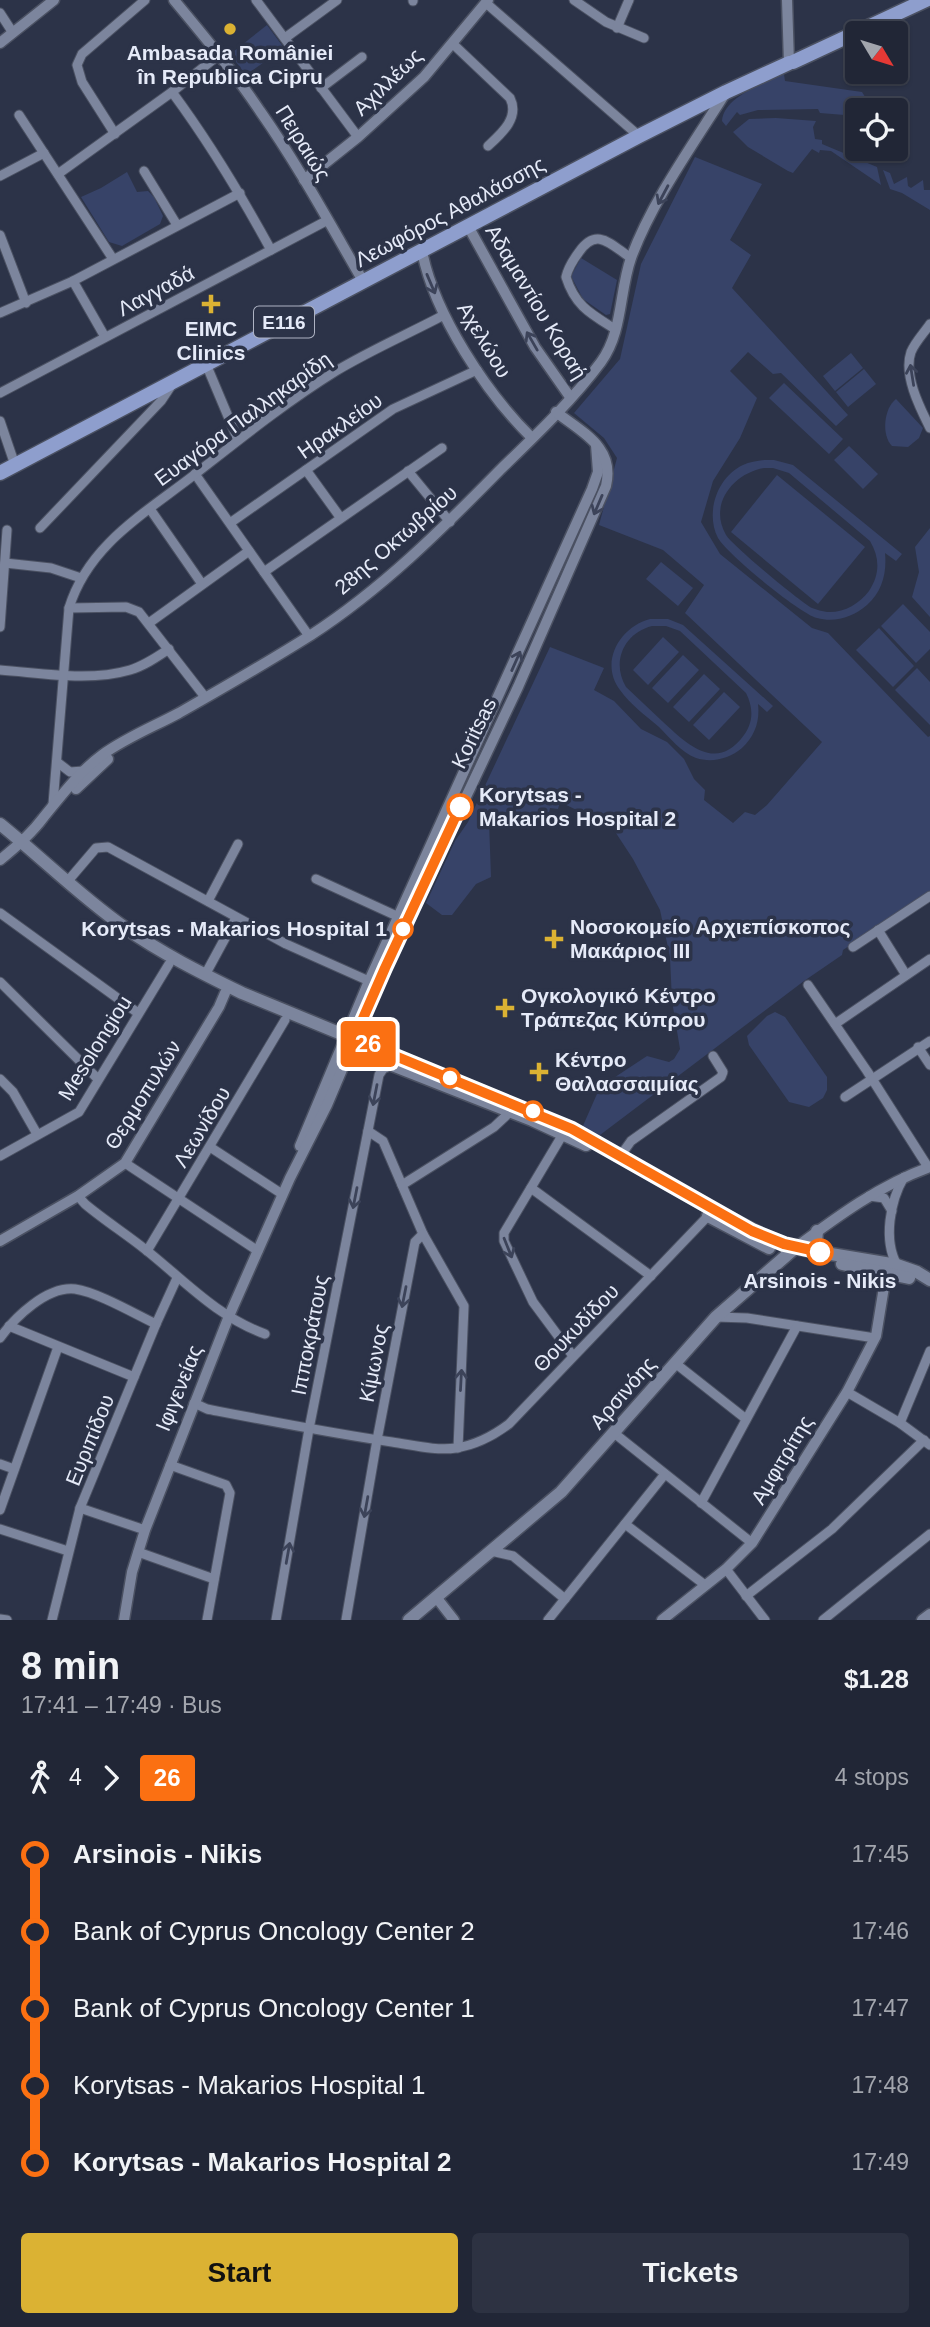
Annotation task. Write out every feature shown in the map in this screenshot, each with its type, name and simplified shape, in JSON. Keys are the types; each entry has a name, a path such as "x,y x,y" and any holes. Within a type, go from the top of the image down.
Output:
{"main road":[{"name":"Λεωφόρος Αθαλάσσης","path":"0,473 639,136 726,92 926,0"},
{"path":"0,824 18,845 85,905 169,964 225,993 285,1020 348,1041 572,1129 792,1251 820,1252 878,1266"},
{"path":"0,835 18,845 124,927 205,975 348,1041 392,1065 563,1134 765,1246 898,1270 930,1282"},
{"path":"817,1231 816,1243 820,1252"},
{"path":"764,1275 769,1257 765,1246"},
{"name":"Αρσινόης","path":"409,1620 561,1492 716,1317 792,1251"}],"street":[{"path":"0,43 54,0"},
{"path":"115,134 82,82 77,65 82,54 145,0"},
{"name":"Πειραιώς","path":"174,0 261,112 363,281"},
{"path":"256,0 358,137"},
{"path":"574,0 617,28 644,38"},
{"path":"617,28 629,0"},
{"path":"788,0 791,62"},
{"path":"487,1 639,136"},
{"name":"Αχιλλέως","path":"304,180 358,137 424,77 487,1"},
{"path":"285,38 331,2"},
{"path":"0,13 13,33"},
{"path":"453,44 510,98 514,105 514,113 505,129 488,146"},
{"path":"58,174 219,55"},
{"path":"321,88 362,58"},
{"path":"172,92 240,192 271,250"},
{"name":"28ης Οκτωβρίου","path":"0,860 18,845 83,771 114,746 154,726 309,636 369,593 450,522 532,438 607,354 631,258 670,182 726,92"},
{"path":"19,115 113,259"},
{"path":"0,176 44,153"},
{"path":"144,171 177,225"},
{"path":"0,313 73,281 240,192"},
{"name":"Λαγγαδά","path":"0,393 328,220"},
{"name":"Αδαμαντίου Κοραή","path":"468,226 535,346 570,397"},
{"path":"0,235 26,303"},
{"path":"615,329 579,304 566,277 571,263 590,239 604,241 631,258"},
{"name":"Αχελώου","path":"422,251 427,277 444,315 500,404 532,438"},
{"path":"73,281 105,337"},
{"name":"Ευαγόρα Παλληκαρίδη","path":"53,804 69,608 81,578 107,544 238,440 334,372 444,315"},
{"path":"930,324 912,351 910,362 914,389 930,428"},
{"path":"206,364 238,440"},
{"name":"Ηρακλείου","path":"230,523 393,409 477,370"},
{"path":"40,528 162,401 174,381"},
{"name":"Koritsas","path":"348,1041 518,687 601,500 608,478 605,456 595,442 556,412"},
{"path":"0,421 15,466"},
{"name":"Koritsas","path":"348,1041 369,981 596,480 598,463 595,442"},
{"path":"264,572 442,448"},
{"path":"306,470 341,517"},
{"path":"408,471 450,522"},
{"path":"195,474 309,636"},
{"path":"150,509 202,584"},
{"path":"0,627 7,530"},
{"path":"149,623 249,551"},
{"path":"5,563 51,568 81,578"},
{"path":"69,608 126,607 139,612 205,697"},
{"path":"0,670 96,676 131,670 169,649"},
{"name":"28ης Οκτωβρίου","path":"43,818 57,809 102,764 154,726"},
{"path":"57,762 70,772 83,771"},
{"path":"208,901 238,845"},
{"path":"67,882 96,848 108,847 286,944 369,981"},
{"path":"316,879 399,917"},
{"path":"853,947 930,896"},
{"path":"0,913 138,1013"},
{"path":"205,975 236,918"},
{"path":"878,930 906,975"},
{"path":"835,1024 930,959"},
{"name":"Mesolongiou","path":"0,1156 79,1112 169,964"},
{"path":"0,982 98,1079"},
{"path":"808,985 867,1071 926,1171"},
{"path":"0,996 10,992"},
{"name":"Θερμοπυλών","path":"0,1241 78,1195 125,1163 221,1004 225,993"},
{"name":"Λεωνίδου","path":"147,1251 285,1020"},
{"name":"Ιφιγενείας","path":"124,1620 128,1590 138,1552 170,1465 229,1316 282,1194 320,1120 348,1041"},
{"path":"845,1097 870,1078 930,1041"},
{"path":"918,1047 930,1065"},
{"path":"621,1155 631,1141 678,1111 721,1077 723,1072 713,1056"},
{"name":"Ιπποκράτους","path":"276,1620 309,1429 379,1075 383,1069 392,1065"},
{"path":"0,1079 13,1092 37,1134"},
{"path":"402,1185 494,1127 510,1112"},
{"path":"194,1403 207,1409 309,1429 441,1449 458,1448 464,1306 423,1234 383,1141 368,1131"},
{"path":"563,1134 504,1233 504,1241 533,1302 573,1356"},
{"path":"211,1147 282,1194"},
{"path":"125,1163 258,1251"},
{"name":"Αρσινόης","path":"792,1251 869,1196 904,1177 926,1171"},
{"path":"884,1287 898,1270 890,1249 892,1211 904,1177"},
{"path":"531,1188 651,1276"},
{"path":"78,1195 97,1214 147,1251 177,1278 244,1326 265,1334"},
{"path":"869,1196 884,1198 892,1211"},
{"name":"Θουκυδίδου","path":"458,1448 486,1439 509,1424 708,1216"},
{"name":"Κίμωνος","path":"346,1620 415,1242 423,1234"},
{"path":"884,1287 878,1266 890,1249"},
{"name":"Ευριπίδου","path":"52,1620 80,1508 177,1278"},
{"name":"Αμφιτρίτης","path":"662,1620 726,1569 752,1543 847,1392 875,1338 884,1287"},
{"path":"0,1338 21,1313 55,1293 71,1289 89,1293 156,1324"},
{"path":"738,1297 738,1308 747,1318"},
{"path":"716,1317 747,1318 875,1338"},
{"path":"9,1326 134,1377"},
{"path":"701,1503 797,1326"},
{"path":"0,1510 58,1347"},
{"path":"900,1423 930,1351"},
{"path":"675,1363 746,1419"},
{"path":"746,1596 832,1529 927,1443 900,1423 847,1392"},
{"path":"614,1433 752,1543"},
{"path":"0,1464 14,1469"},
{"path":"170,1465 229,1488 231,1497 207,1620"},
{"path":"548,1620 665,1474"},
{"path":"80,1508 145,1530"},
{"path":"625,1524 705,1586"},
{"path":"0,1529 68,1551"},
{"path":"823,1620 930,1534"},
{"path":"510,1535 513,1556"},
{"path":"491,1551 513,1556 565,1599"},
{"path":"138,1552 214,1579"},
{"path":"726,1569 765,1620"},
{"path":"436,1597 454,1620"},
{"path":"922,1620 930,1614"},
{"path":"0,1619 7,1620"}],"shaded area":[{"path":"267,25 284,48 246,75 233,58 233,52"},
{"path":"784,74 785,81 862,92 866,98 845,98 845,115 820,113 818,109 758,110 740,115 737,112 726,126 722,121 724,112 737,98"},
{"path":"749,119 816,121 813,127 815,139 822,140 822,144 845,154 845,161 831,151 820,150 819,153 812,149 793,173 788,171 748,147 733,132"},
{"path":"695,157 762,184 730,240 751,255 732,288 848,415 836,426 781,373 773,374 748,352 730,371 757,398 740,438 713,481 701,522 720,554 812,628 828,633 928,737 930,736 930,892 843,950 842,955 600,1135 582,1128 600,1087 647,1056 669,1062 680,1049 672,1001 670,957 660,910 633,859 612,827 560,802 558,809 550,808 549,813 495,815 489,821 491,877 476,884 452,915 442,915 426,903 455,841 468,822 550,647 604,668 594,690 614,701 641,729 667,742 684,759 694,779 705,790 704,800 733,823 745,812 755,815 767,805 822,742 685,613 704,585 663,550 599,525 617,458 604,438 574,413 620,359 641,264"},
{"path":"846,161 863,161 877,167 881,185"},
{"path":"883,170 890,173 894,184 907,177 908,186 911,188 923,180 924,190 930,190 930,210 890,189"},
{"path":"127,172 137,192 148,191 154,197 163,216 160,224 122,246 109,242 81,197"},
{"path":"581,258 617,280 610,314 606,315 583,299 571,276"},
{"path":"851,353 863,368 835,391 823,376"},
{"path":"864,369 876,384 848,407 836,392"},
{"path":"784,383 843,439 829,454 769,398"},
{"path":"896,399 923,428 919,438 908,447 892,446 886,435 885,422"},
{"path":"849,446 878,474 863,489 834,460"},
{"path":"761,460 793,465 902,554 896,561 885,553 884,575 880,588 862,609 837,619 817,618 808,614 749,569 718,538 714,528 713,507 720,487 734,471 745,464","holes":["764,468 789,473 870,541 876,554 877,572 869,591 851,607 833,612 812,608 767,573 726,535 720,512 727,492 743,476"]},
{"path":"777,475 865,547 818,604 731,532"},
{"path":"930,528 930,617 912,597 919,572 915,547"},
{"path":"661,562 693,588 678,606 646,579"},
{"path":"903,604 930,632 930,649 916,663 881,626"},
{"path":"650,619 668,619 683,625 773,706 767,712 758,704 756,728 742,748 720,759 696,758 681,748 624,695 614,679 612,657 622,638 639,623","holes":["652,626 666,626 680,631 746,693 751,709 750,724 744,735 723,752 712,754 691,745 626,687 620,659 628,642 642,630"]},
{"path":"879,628 914,666 893,687 856,650"},
{"path":"663,637 679,652 648,685 633,670"},
{"path":"683,655 699,670 668,703 652,688"},
{"path":"917,668 930,682 930,725 895,690"},
{"path":"704,674 720,689 689,722 673,707"},
{"path":"724,692 740,707 709,740 693,725"},
{"path":"775,1012 785,1017 827,1077 827,1090 823,1098 809,1107 789,1102 749,1045 747,1036 767,1016"}],"bus line":[{"name":"26","path":"460,807 354,1039 572,1129 752,1231 795,1248 820,1252"}],"place":[{"name":"Ambasada României în Republica Cipru","path":"230,29"},
{"name":"EIMC Clinics","path":"211,304"},
{"name":"Korytsas - Makarios Hospital 2","path":"460,807"},
{"name":"Korytsas - Makarios Hospital 1","path":"403,929"},
{"name":"Νοσοκομείο Αρχιεπίσκοπος Μακάριος ΙΙΙ","path":"554,939"},
{"name":"Ογκολογικό Κέντρο Τράπεζας Κύπρου","path":"505,1008"},
{"name":"Κέντρο Θαλασσαιμίας","path":"539,1072"},
{"name":"Arsinois - Nikis","path":"820,1252"}]}
